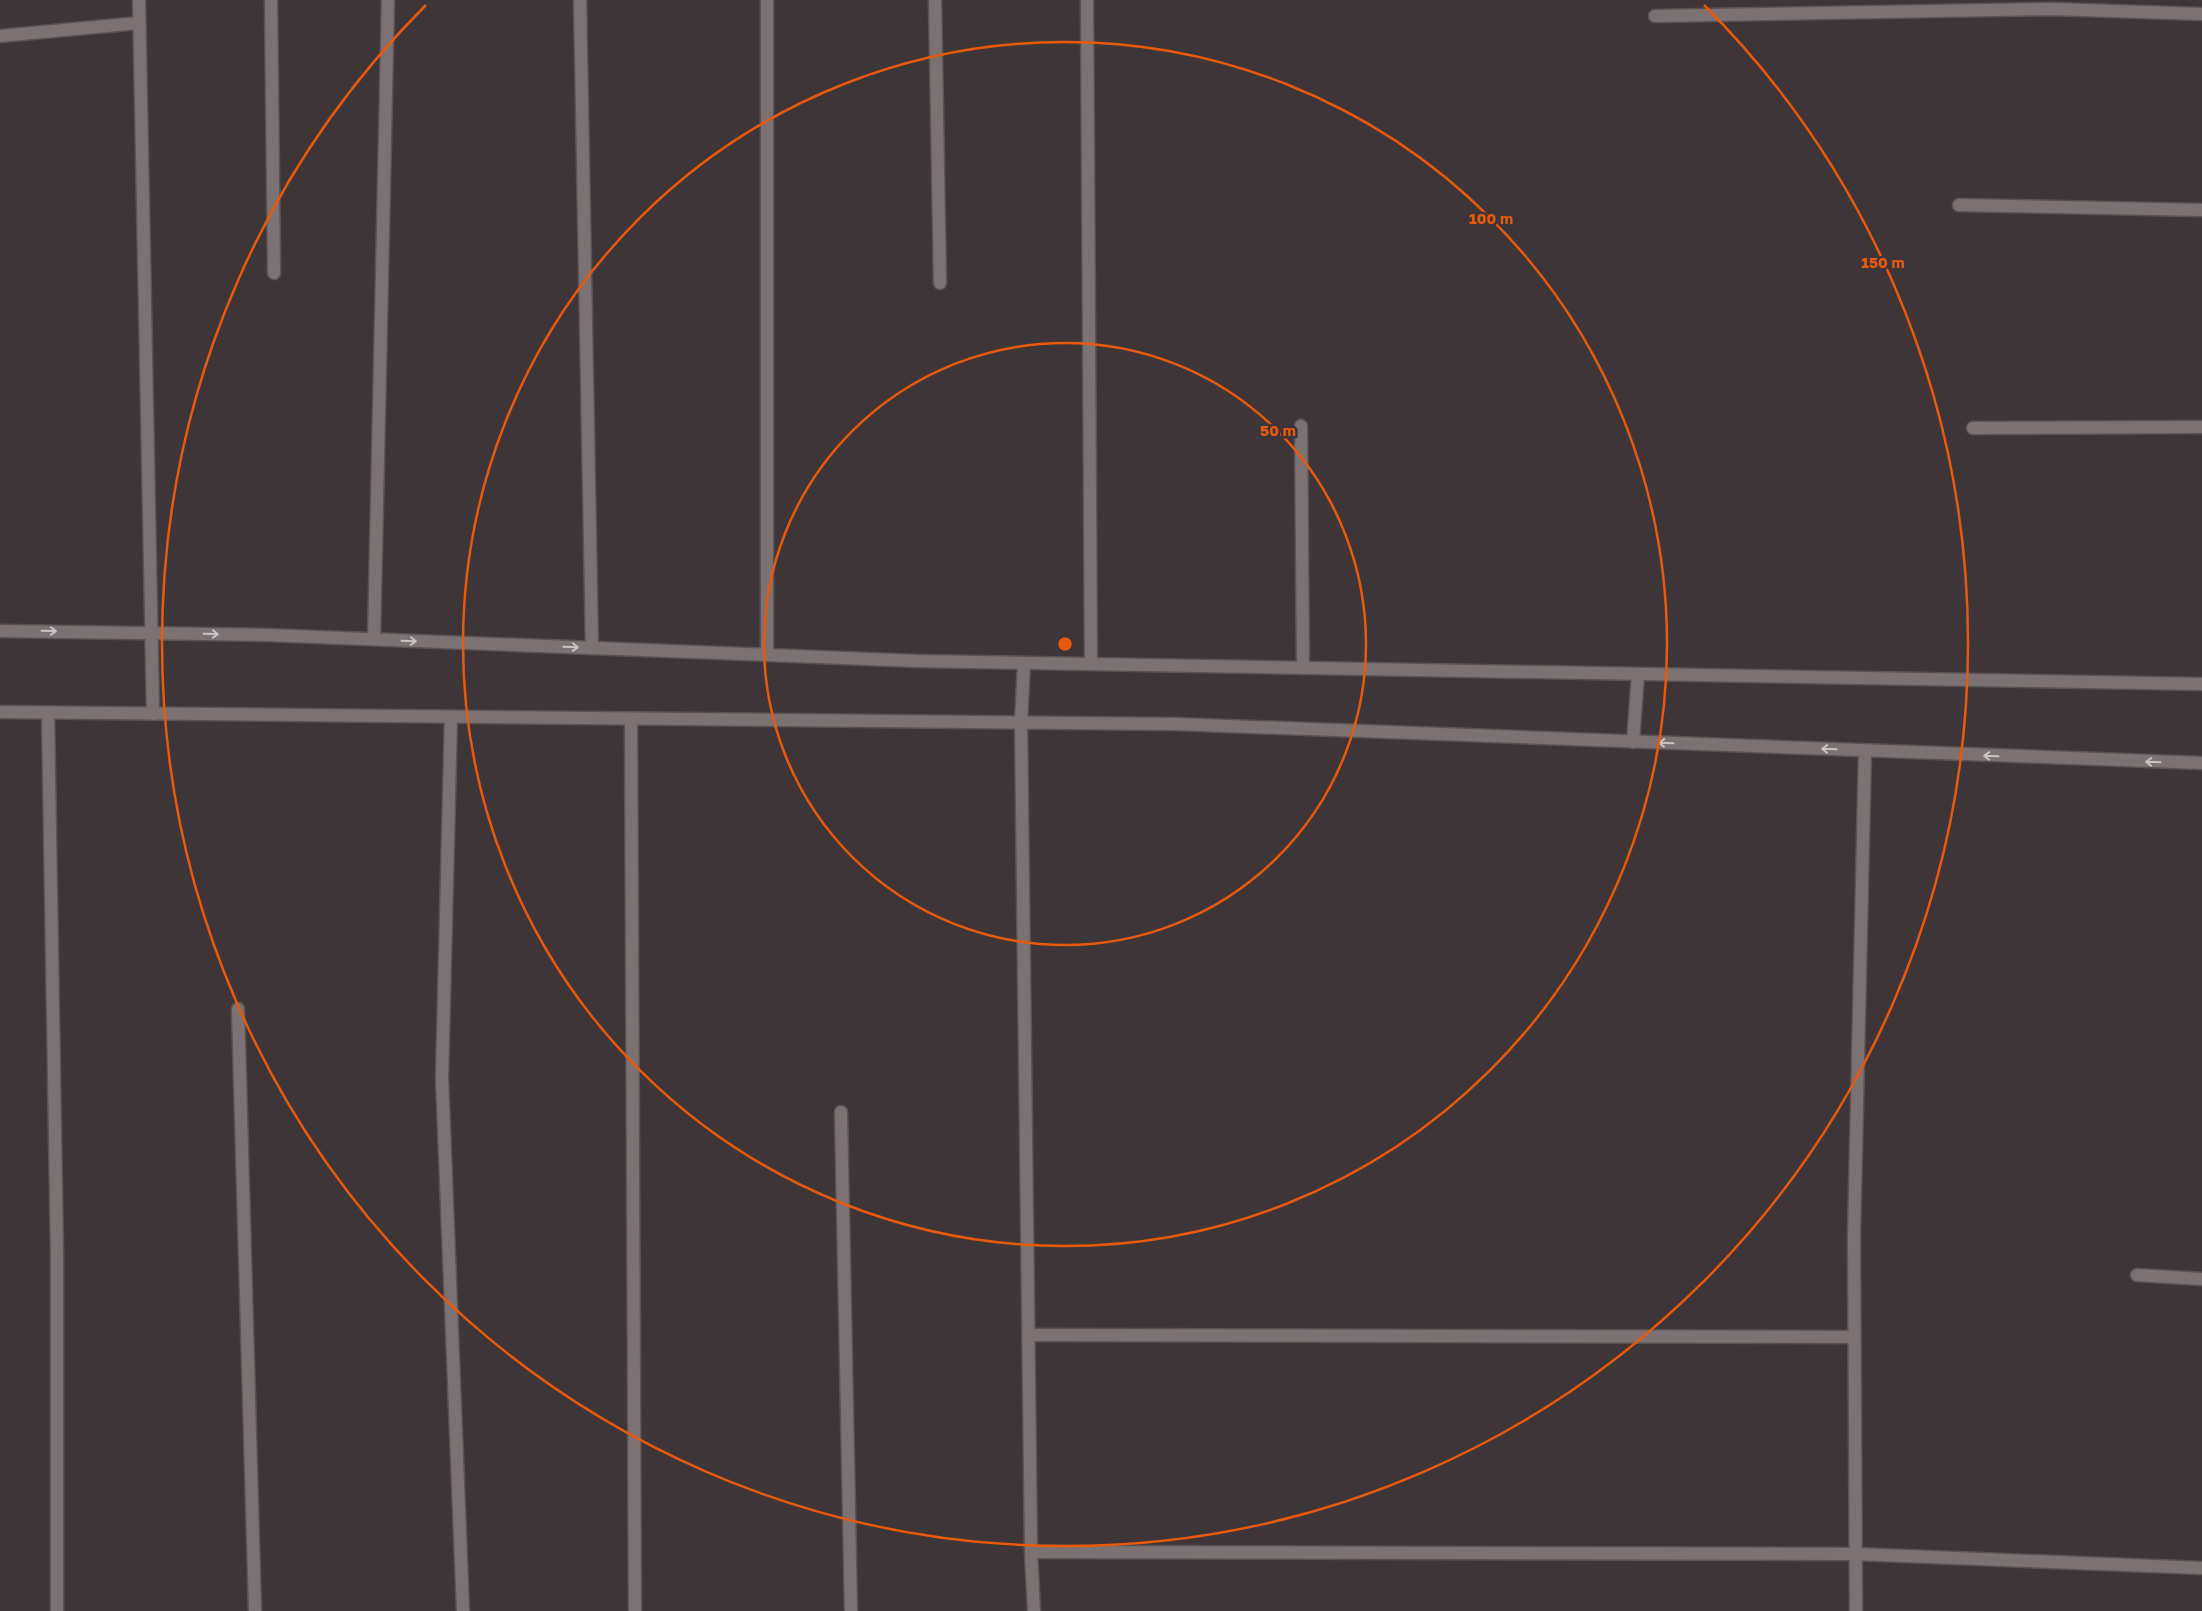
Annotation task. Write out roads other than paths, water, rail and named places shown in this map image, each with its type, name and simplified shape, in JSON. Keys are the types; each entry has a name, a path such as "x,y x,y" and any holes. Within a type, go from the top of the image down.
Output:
{"street":[{"path":"139,0 153,714"},
{"path":"270,0 274,273"},
{"path":"374,639 388,0"},
{"path":"580,0 592,648"},
{"path":"767,0 767,655"},
{"path":"935,0 940,284"},
{"path":"1087,0 1091,664"},
{"path":"1655,16 2053,4 2202,14"},
{"path":"0,36 139,22"},
{"path":"1959,205 2202,210"},
{"path":"1301,426 1303,668"},
{"path":"1973,428 2202,427"},
{"path":"0,631 267,634 918,661 2202,684"},
{"path":"1024,663 1022,723 1031,1552 1034,1611"},
{"path":"1633,742 1638,674"},
{"path":"0,712 1175,724 2202,763"},
{"path":"48,713 57,1254 57,1611"},
{"path":"451,717 442,1078 463,1611"},
{"path":"631,719 635,1611"},
{"path":"1856,1611 1854,1236 1865,751"},
{"path":"238,1009 255,1611"},
{"path":"841,1112 851,1611"},
{"path":"2138,1275 2202,1279"},
{"path":"1030,1335 1854,1337"},
{"path":"1031,1552 1856,1554 2202,1568"}]}
